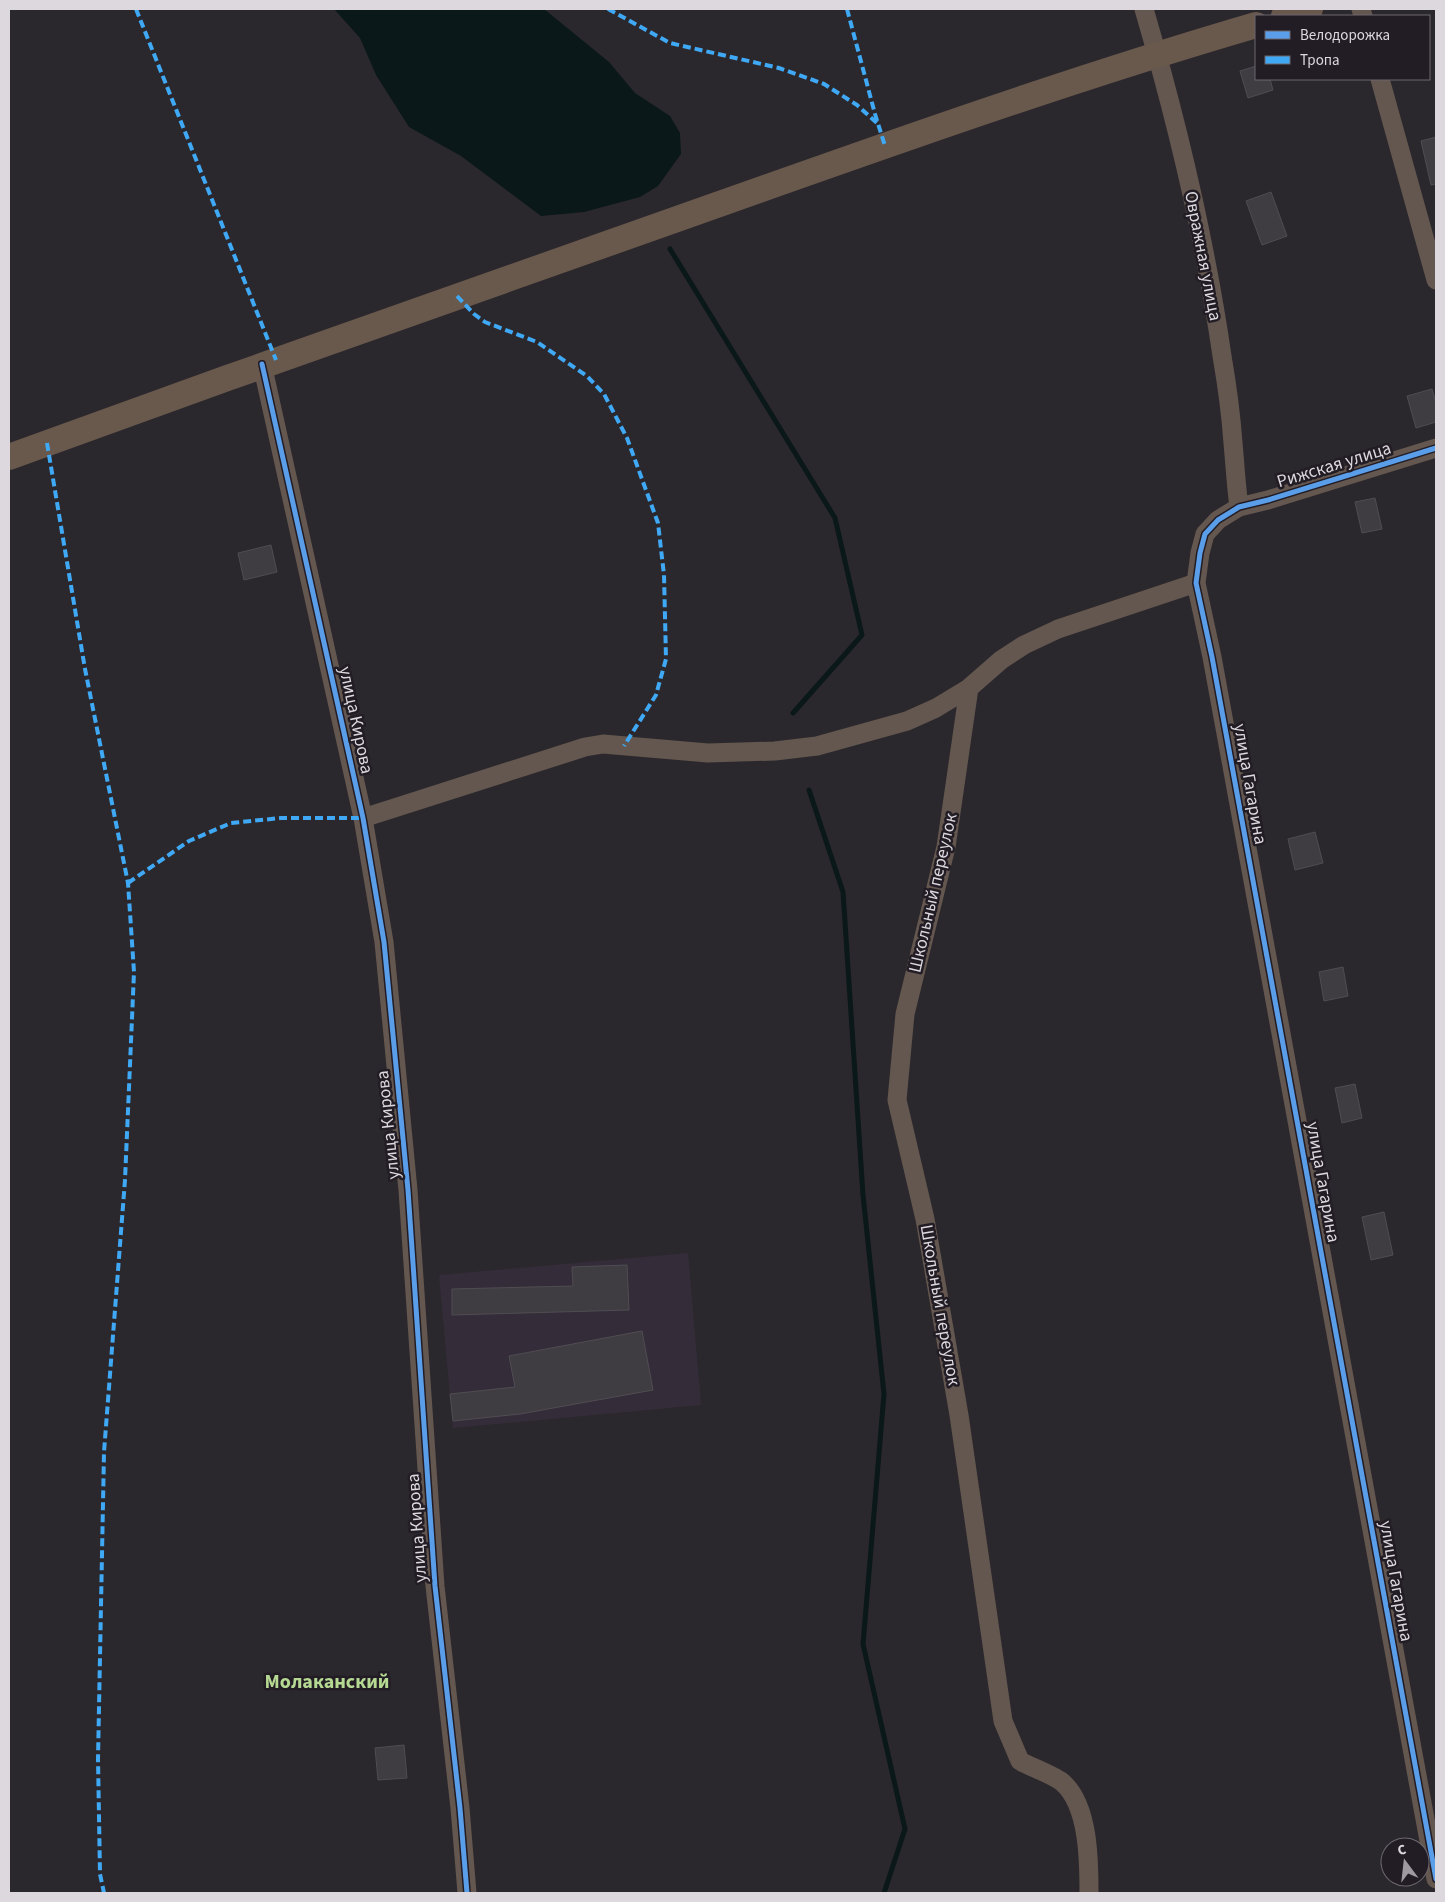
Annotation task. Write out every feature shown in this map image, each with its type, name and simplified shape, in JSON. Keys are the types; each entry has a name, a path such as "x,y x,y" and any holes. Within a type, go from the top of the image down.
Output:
{"main road":[{"path":"1288,15 1310,9"},
{"path":"9,457 262,364 982,112 1157,54 1255,24"}],"street":[{"name":"Овражная улица","path":"1144,9 1157,54 1207,269 1222,356 1233,443 1238,507"},
{"path":"1380,80 1436,280"},
{"name":"улица Кирова","path":"262,364 363,818 384,942 408,1190 435,1586 460,1808 467,1893"},
{"name":"Рижская улица","path":"1238,507 1268,500 1436,448"},
{"name":"улица Гагарина","path":"1238,507 1218,520 1205,534 1196,583 1214,666 1436,1878"},
{"path":"363,818 585,747 604,744 708,753 776,751 817,746 907,722 936,708 969,688 1001,660 1024,645 1050,632 1196,583"},
{"name":"Школьный переулок","path":"969,688 946,847 905,1014 897,1100 925,1219 960,1415 1003,1721 1020,1761 1062,1782 1075,1800 1084,1828 1089,1854 1089,1893"}],"shaded area":[{"path":"334,9 544,9 609,62 635,93 670,116 680,133 681,154 658,186 640,197 584,212 541,216 461,156 409,127 376,75 360,38"},
{"path":"688,1253 701,1405 453,1428 439,1275"}],"building":[{"path":"1255,66 1255,80 1270,80 1273,90 1248,98 1240,71"},
{"path":"1436,137 1436,184 1431,185 1421,141"},
{"path":"1271,192 1287,236 1262,245 1246,201"},
{"path":"1432,389 1436,403 1436,422 1416,428 1407,396"},
{"path":"1375,498 1382,529 1362,533 1355,502"},
{"path":"271,545 277,572 244,580 238,553"},
{"path":"1315,832 1323,863 1295,870 1288,839"},
{"path":"1343,967 1348,996 1324,1001 1319,972"},
{"path":"1355,1084 1362,1118 1342,1123 1335,1088"},
{"path":"1384,1212 1393,1255 1371,1260 1362,1217"},
{"path":"627,1265 629,1310 452,1315 452,1289 573,1286 572,1267"},
{"path":"642,1331 653,1390 520,1414 453,1421 450,1394 515,1387 509,1356"},
{"path":"404,1745 407,1778 378,1780 375,1748"}],"waterway":[{"path":"670,249 835,518 862,635 793,713"},
{"path":"809,790 843,892 863,1195 884,1394 863,1644 905,1829 884,1893"}],"marked path":[{"path":"136,9 276,360"},
{"path":"608,9 670,43 779,68 824,84 857,105 878,124"},
{"path":"847,9 885,146"},
{"path":"457,296 474,314 485,322 537,342 587,376 604,394 627,438 658,523 664,575 666,659 656,695 624,746"},
{"path":"47,443 85,669 128,883 134,972 125,1180 104,1452 98,1759 100,1874 104,1893"},
{"path":"128,883 189,841 231,823 281,818 363,818"}],"cycle path":[{"path":"262,364 363,818 384,942 408,1190 435,1586 460,1808 467,1893"},
{"path":"1436,448 1268,500 1239,507 1218,520 1205,534 1196,583 1212,657 1436,1879"}],"district":[{"name":"Молаканский","path":"327,1682"}]}
